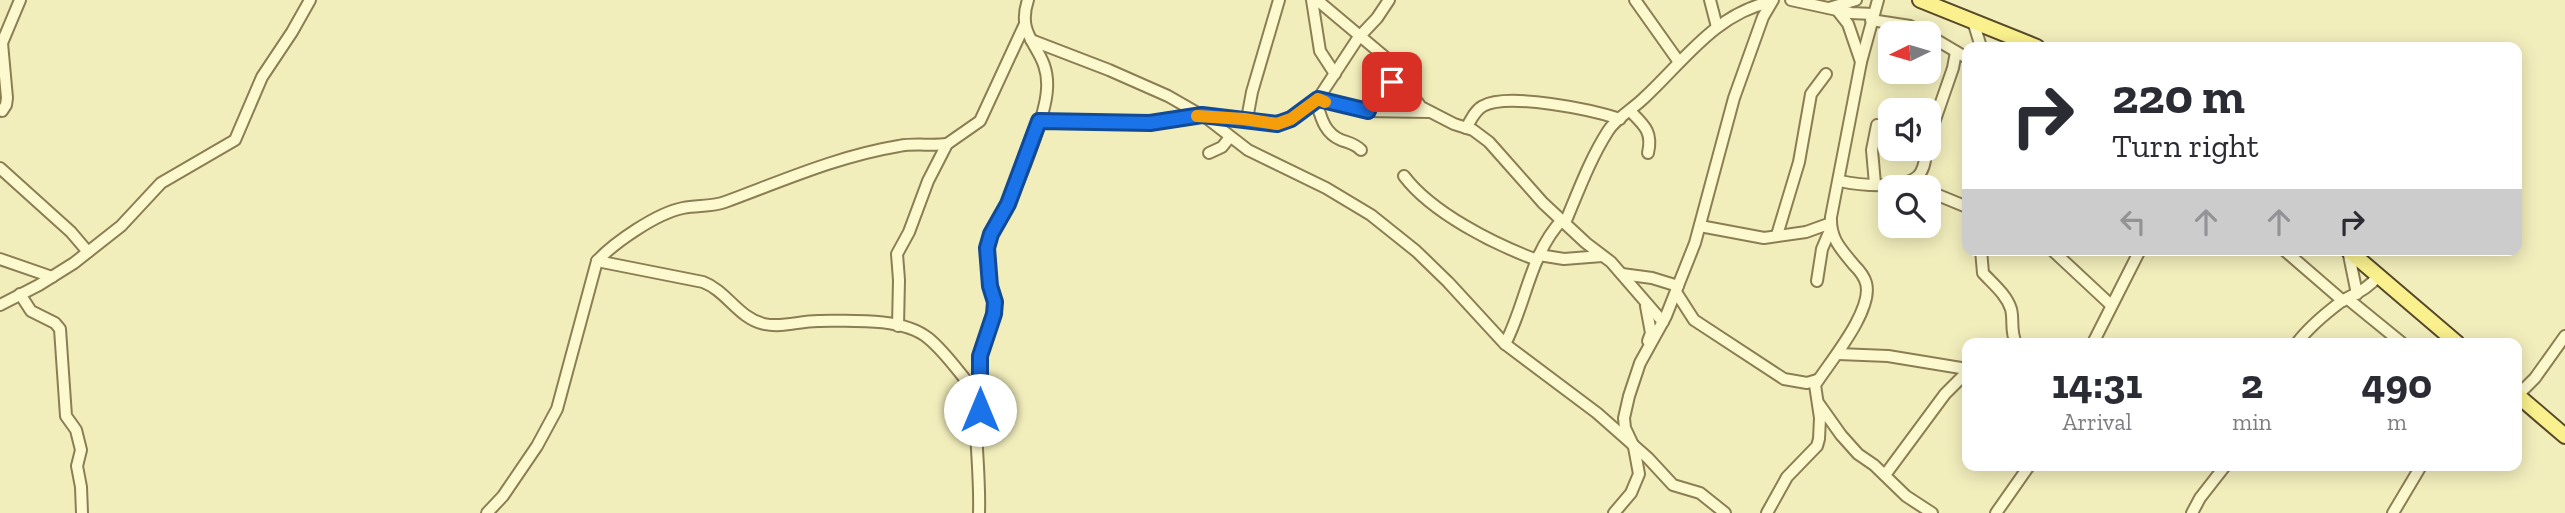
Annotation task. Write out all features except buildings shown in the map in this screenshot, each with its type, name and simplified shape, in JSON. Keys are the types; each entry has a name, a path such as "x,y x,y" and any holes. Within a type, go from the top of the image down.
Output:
{"main road":[{"path":"1920,0 2025,42"},
{"path":"2355,256 2451,338"},
{"path":"2522,399 2565,436"}],"street":[{"path":"1,116 7,98 3,36 20,0"},
{"path":"0,305 52,277 88,252 121,226 161,183 235,140 262,77 310,0"},
{"path":"898,326 900,280 897,254 947,144 980,121 986,113 998,80 1024,26 1024,12 1028,0"},
{"path":"1247,119 1252,92 1279,0"},
{"path":"1314,0 1385,57 1420,107 1489,142 1543,203 1622,274 1645,302 1664,319 1691,316"},
{"path":"1314,0 1320,51 1335,74"},
{"path":"1039,121 1150,123 1204,116 1283,123 1317,100 1360,35 1389,0"},
{"path":"1635,0 1679,62"},
{"path":"1710,0 1717,27"},
{"path":"1791,0 1889,21"},
{"path":"1833,9 1856,0"},
{"path":"1817,281 1822,249 1831,225 1840,181 1861,62 1878,0 1868,0"},
{"path":"1505,344 1524,302 1538,258 1553,229 1564,222 1610,127 1717,27 1757,5 1772,1"},
{"path":"1646,351 1677,289 1700,226 1734,98 1772,1"},
{"path":"1833,9 1848,24 1861,62"},
{"path":"1973,21 1979,42"},
{"path":"979,513 976,425 981,398 980,356 994,314 995,302 990,286 987,248 991,234 1008,204 1039,121 1047,91 1047,73 1038,49 1024,26"},
{"path":"1031,40 1139,82 1204,116 1248,150 1337,194 1371,215 1416,251 1505,344 1597,413 1648,458 1673,485 1700,494 1725,513"},
{"path":"1941,43 1962,55"},
{"path":"1941,103 1956,52"},
{"path":"1777,235 1799,162 1811,94 1826,74"},
{"path":"1368,111 1373,94 1400,75"},
{"path":"0,92 1,116"},
{"path":"1317,100 1368,111 1430,111"},
{"path":"1317,100 1327,130 1337,138 1352,142 1361,150"},
{"path":"1466,128 1483,106 1508,100 1589,111 1620,119"},
{"path":"1630,111 1647,127 1650,141 1648,153"},
{"path":"1840,181 1875,184 1872,150 1877,125"},
{"path":"1209,153 1222,147 1230,137"},
{"path":"487,513 503,496 537,446 557,409 597,261 607,251 661,215 682,208 705,207 723,202 799,173 882,149 903,145 947,144"},
{"path":"0,169 71,232 88,252"},
{"path":"1404,176 1411,186 1436,206 1488,240 1538,258 1602,256"},
{"path":"1941,196 1962,205"},
{"path":"1700,226 1764,238 1794,235 1831,225"},
{"path":"1767,513 1787,477 1817,446 1820,430 1815,390 1818,380 1838,354 1866,300 1867,284 1863,275 1835,242 1831,225"},
{"path":"1982,256 1983,273 1999,288 2010,307 2014,338"},
{"path":"2058,256 2111,305"},
{"path":"2095,338 2137,256"},
{"path":"2292,256 2349,298 2396,338"},
{"path":"2348,256 2349,298"},
{"path":"0,259 52,277"},
{"path":"597,261 711,285 745,317 762,324 783,326 813,321 866,322 898,326 926,337 981,398"},
{"path":"1622,274 1652,278 1677,289 1691,316 1784,379 1807,383 1818,380"},
{"path":"2301,338 2311,326 2372,284 2378,276"},
{"path":"20,294 32,311 55,323 60,329 66,416 76,429 81,450 77,467 81,482 82,513"},
{"path":"1614,513 1636,485 1639,474 1634,447 1626,428 1626,408 1651,333 1645,302"},
{"path":"2522,390 2535,378 2565,336"},
{"path":"1838,354 1888,356 1962,369"},
{"path":"1885,475 1962,375"},
{"path":"1818,402 1851,447 1906,496 1932,513"},
{"path":"1996,513 2026,471"},
{"path":"2192,513 2221,471"},
{"path":"2393,513 2418,471"}],"slow traffic":[{"path":"1197,116 1277,124 1291,119 1318,99 1325,102"}],"route":[{"path":"980,410 980,356 990,329 995,302 990,286 987,248 1023,168 1039,121 1150,123 1202,115 1277,124 1291,119 1318,99 1368,111 1373,94 1392,82"}]}
